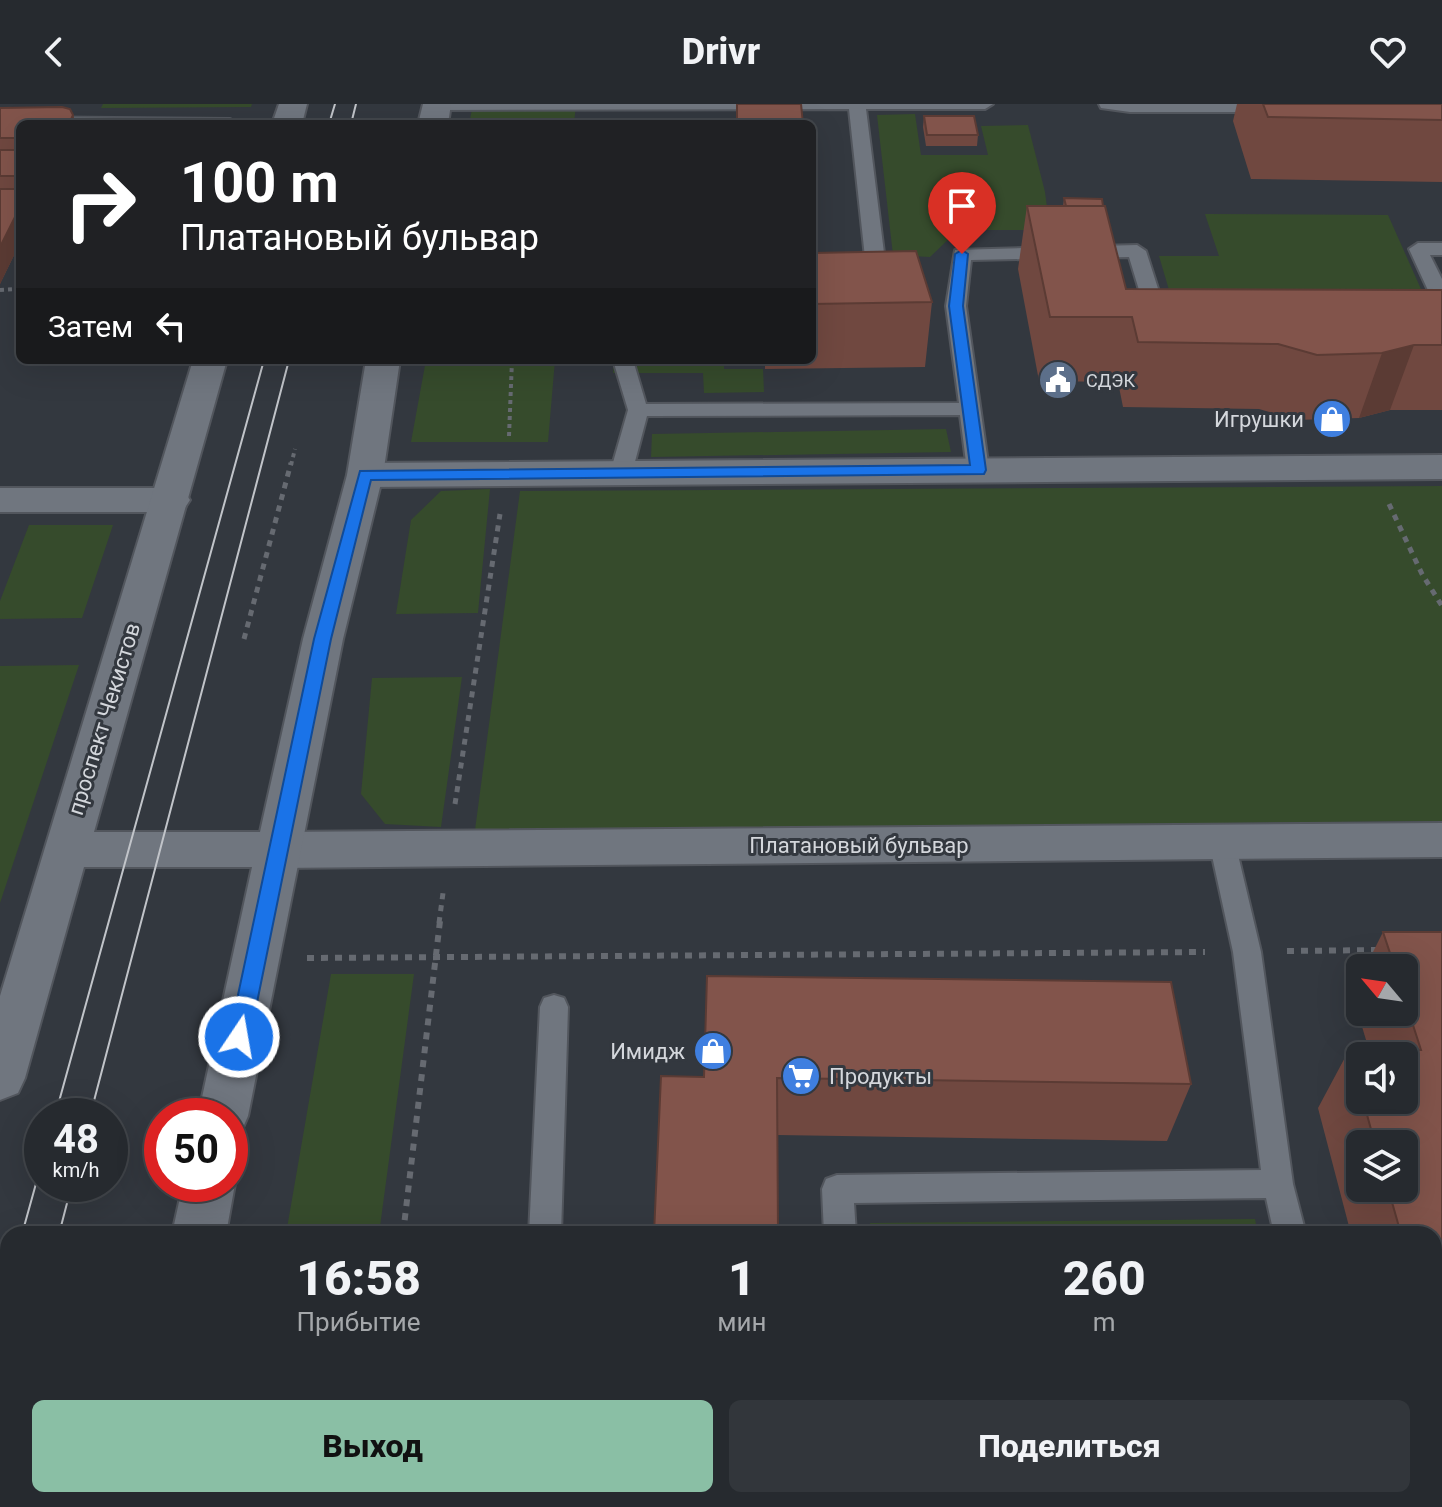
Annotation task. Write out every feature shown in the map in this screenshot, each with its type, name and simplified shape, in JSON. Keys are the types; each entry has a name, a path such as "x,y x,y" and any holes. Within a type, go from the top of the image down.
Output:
{"street":[{"name":"проспект Чекистов","path":"0,1078 10,1011 66,849 209,364"},
{"path":"227,1098 323,639 365,475 382,364"},
{"path":"365,475 1442,467"},
{"path":"0,500 171,500"},
{"name":"Платановый бульвар","path":"66,849 1442,840"},
{"path":"201,1226 205,1202"}],"lane":[{"path":"437,104 633,111 985,104"},
{"path":"1107,104 1130,107 1282,107 1281,104"},
{"path":"857,105 880,305"},
{"path":"1442,249 1418,249 1442,299"},
{"path":"978,470 970,409 948,306 962,254 1137,251 1162,332 1178,332"},
{"path":"621,473 638,410 624,364"},
{"path":"638,410 970,409"},
{"path":"1222,842 1247,952 1278,1184 1288,1226"},
{"path":"545,1226 554,1007"},
{"path":"839,1226 837,1189 1278,1184"}],"path":[{"path":"404,1226 448,848 507,474 512,364"},
{"path":"244,639 295,449"},
{"path":"1370,468 1422,574 1442,606"},
{"path":"256,959 1397,950"}],"green space":[{"path":"103,104 252,104 251,107 101,108"},
{"path":"473,104 576,104 574,120 470,120"},
{"path":"915,114 921,155 988,155 981,126 1028,125 1045,192 1050,230 953,230 953,235 930,257 893,255 877,115"},
{"path":"1205,214 1388,215 1437,325 1179,324 1159,256 1219,256"},
{"path":"425,364 555,364 548,442 411,442"},
{"path":"614,364 724,364 724,369 763,369 764,392 704,393 703,373 613,373"},
{"path":"946,429 951,452 651,457 652,434"},
{"path":"1442,486 1442,821 475,830 520,491"},
{"path":"490,489 478,613 396,614 411,520 441,491"},
{"path":"29,525 113,525 82,618 0,619 0,601"},
{"path":"79,665 0,903 0,666"},
{"path":"462,677 441,827 385,824 361,794 372,678"},
{"path":"331,974 414,974 380,1226 287,1226"},
{"path":"1255,1219 1256,1226 870,1226 870,1223"}],"building":[{"path":"737,104 801,104 803,120 737,120"},
{"path":"1263,104 1442,104 1442,120 1268,117"},
{"path":"62,107 70,109 73,115 71,120 16,120 16,138 0,138 0,108"},
{"path":"924,116 974,116 978,135 927,135"},
{"path":"0,150 16,150 16,176 0,176"},
{"path":"0,189 16,189 16,215 0,247"},
{"path":"1064,198 1102,199 1103,206 1066,206"},
{"path":"1027,206 1105,206 1126,289 1442,290 1442,345 1414,345 1382,353 1317,355 1278,344 1138,342 1132,317 1050,317"},
{"path":"916,251 932,302 816,304 816,253"},
{"path":"1383,932 1442,932 1442,1226 1399,1226 1392,1202 1418,1202 1418,1130 1371,1130 1367,1114 1418,1114 1418,1050 1421,1050 1413,1026 1418,1026 1418,954 1390,954"},
{"path":"707,976 1171,982 1191,1084 777,1078 778,1226 654,1226 661,1076 704,1077"}],"tram line":[{"path":"330,120 335,104"},
{"path":"352,120 356,104"},
{"path":"60,1098 263,364"},
{"path":"95,1098 288,364"},
{"path":"24,1226 31,1202"},
{"path":"61,1226 67,1202"}],"place":[{"name":"СДЭК","path":"1058,380"},
{"name":"Игрушки","path":"1332,419"},
{"name":"Имидж","path":"713,1051"},
{"name":"Продукты","path":"801,1076"}],"route":[{"path":"239,1037 323,639 365,475 978,470 956,306 962,254"}]}
